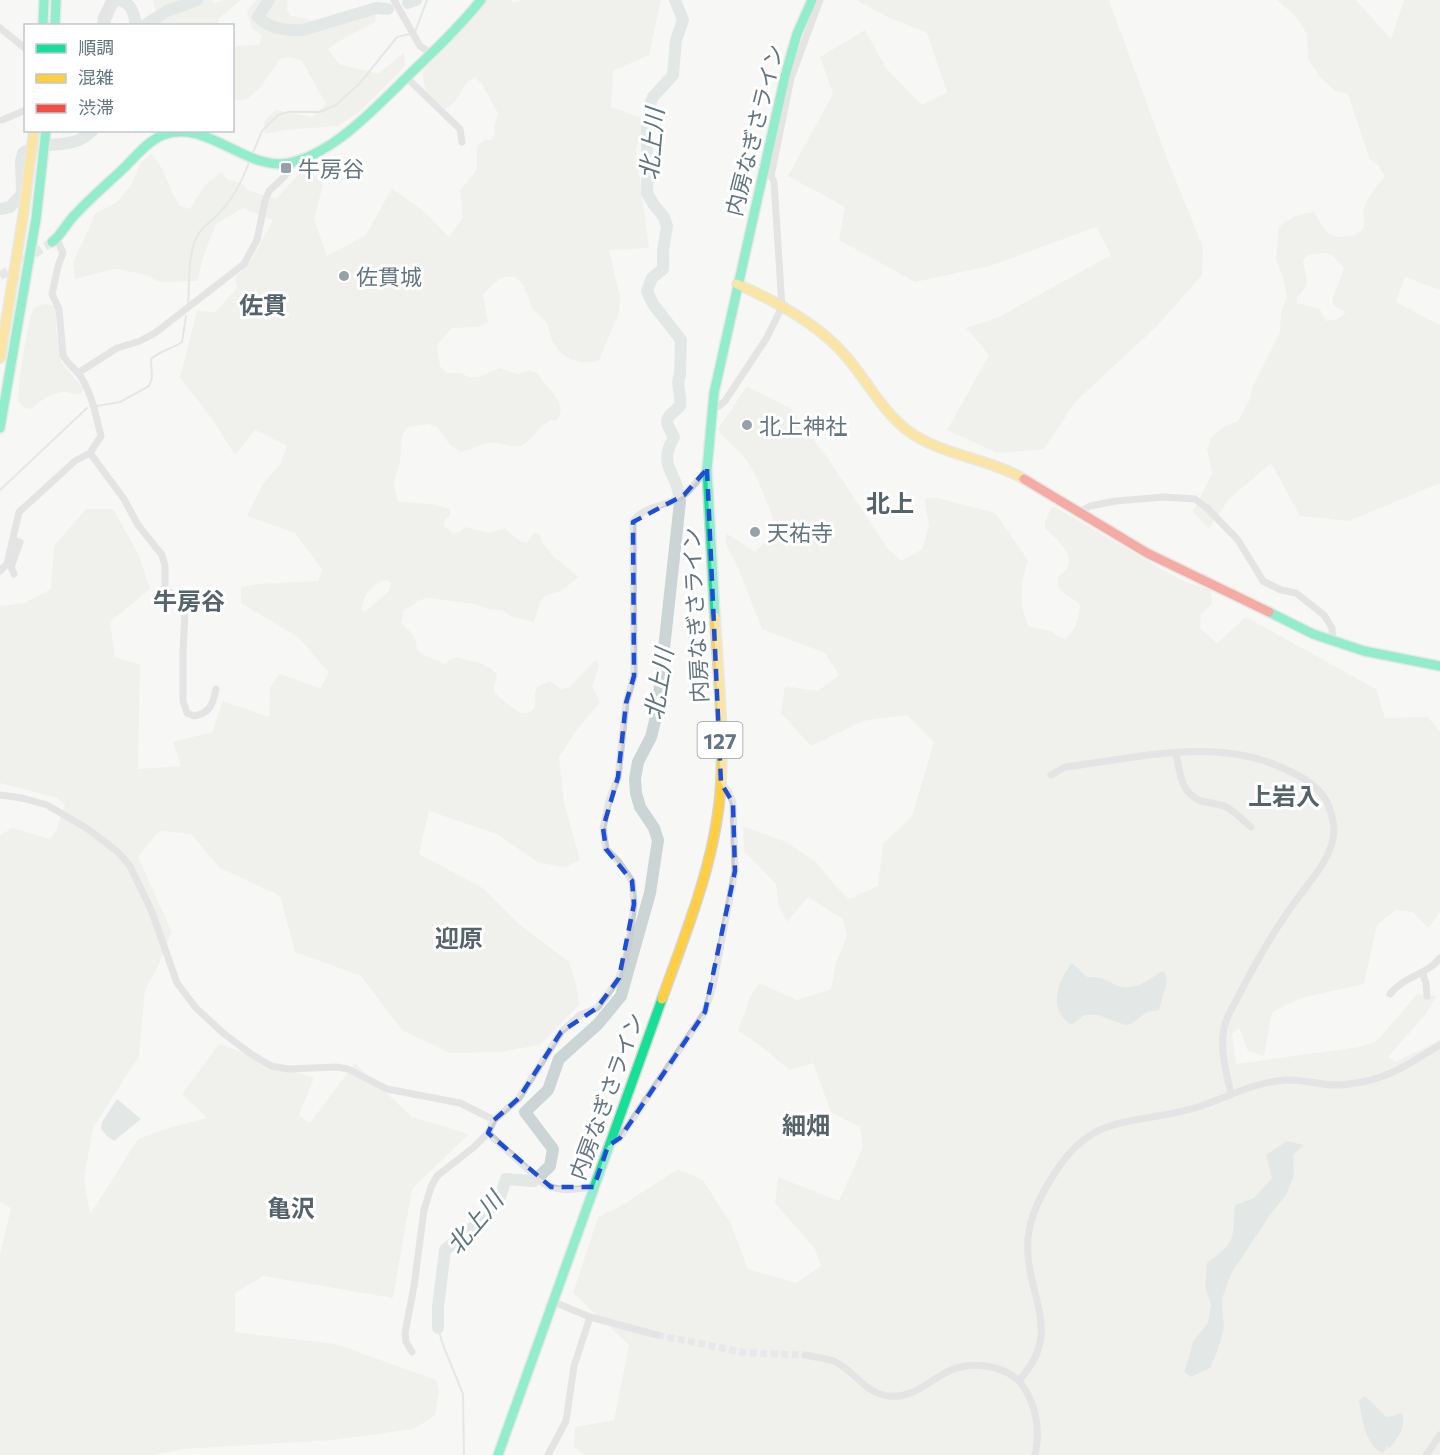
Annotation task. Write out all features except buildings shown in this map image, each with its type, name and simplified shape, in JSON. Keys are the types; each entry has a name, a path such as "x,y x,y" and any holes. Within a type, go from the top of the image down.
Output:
{"main road":[{"path":"43,24 44,0"},
{"path":"55,24 56,0"},
{"path":"189,132 199,134 248,156 276,164 309,156 343,135 365,117 431,53 481,0"},
{"name":"内房なぎさライン","path":"498,1455 700,894 713,840 721,783 720,706 707,469 712,409 737,284 785,76 797,34 812,0"},
{"path":"0,358 24,217 34,132"},
{"path":"0,428 36,219 46,132"},
{"path":"55,240 71,219 145,148 163,135 179,132"},
{"path":"737,284 756,291 823,334 854,366 887,413 924,441 1007,469 1147,553 1313,634 1364,651 1440,666"}],"street":[{"path":"105,22 110,0"},
{"path":"394,0 420,46 431,53"},
{"path":"771,176 791,78 820,0"},
{"path":"0,28 24,47"},
{"path":"406,77 460,129 462,142"},
{"path":"2,120 24,112"},
{"path":"78,373 117,348 140,341 155,333 244,264 257,240 269,191 284,177 294,161"},
{"path":"712,409 725,401 766,339 782,307 776,206 771,176 765,164"},
{"path":"0,571 7,564 19,512 75,461 90,453 101,436 89,394 78,373 63,355 58,309 52,294 63,253 55,240"},
{"path":"90,453 124,499 138,525 162,555 165,566 165,588 183,605 185,612 183,701 187,713 195,716 206,712 212,705 216,689"},
{"path":"412,1352 406,1342 405,1334 424,1210 437,1176 488,1133 494,1120 519,1098 561,1032 580,1015 597,1008 620,978 628,948 634,904 632,881 606,849 603,828 609,801 618,777 626,702 634,676 633,522 636,517 646,511 684,495 707,469"},
{"path":"1079,512 1090,506 1116,501 1164,497 1195,499 1238,540 1263,581 1281,590 1296,593 1324,615 1332,628 1333,641"},
{"path":"13,540 20,543 11,567 14,574"},
{"path":"1051,775 1065,767 1198,750 1260,758 1284,768 1312,784 1323,794 1335,826 1332,844 1326,859 1259,957 1226,1020 1223,1055 1231,1094"},
{"path":"1176,753 1181,780 1186,791 1193,798 1227,807 1251,827"},
{"path":"608,1146 620,1138 705,1012 715,977 735,871 733,803 729,792 721,783"},
{"path":"0,795 46,805 88,829 119,853 130,866 152,912 177,983 196,1008 223,1034 251,1054 271,1066 288,1069 348,1068 387,1089 460,1103 494,1120"},
{"path":"1390,994 1406,979 1435,964 1440,958"},
{"path":"1422,972 1427,996"},
{"path":"1019,1380 1031,1364 1040,1346 1043,1325 1030,1274 1028,1236 1035,1209 1055,1172 1077,1145 1097,1131 1111,1126 1192,1109 1266,1082 1289,1080 1336,1085 1389,1075 1440,1045"},
{"path":"488,1133 543,1183 566,1190 594,1187"},
{"path":"554,1302 590,1317 657,1335"},
{"path":"548,1455 566,1421 574,1366 590,1317"},
{"path":"805,1355 836,1362 860,1383 882,1395 891,1397 909,1394 953,1369 972,1366 998,1369 1019,1380 1030,1397 1036,1413 1038,1438 1035,1455"},
{"path":"1426,1455 1440,1435"}],"highlighted area":[{"path":"707,469 721,783 733,803 735,871 705,1012 620,1138 608,1146 594,1187 551,1187 488,1133 494,1120 519,1098 561,1032 597,1008 619,978 634,904 632,881 606,849 603,828 618,777 626,703 634,676 633,522 684,495"}],"shaded area":[{"path":"153,0 212,0 214,4 223,0 241,0 219,18 218,24 159,24"},
{"path":"256,0 288,0 287,10 291,16 305,18 330,29 347,12 378,1 375,22 328,49 339,64 378,74 404,52 405,66 358,113 338,126 265,134 264,121 276,110 312,117 326,104 302,61 290,57 280,59 260,88 247,99 234,101 234,46 259,45 262,36 252,28 247,11"},
{"path":"486,0 511,0 513,3 520,0 661,0 649,55 613,71 611,107 640,117 643,127 636,150 649,248 609,250 620,297 619,313 599,360 580,362 562,354 551,338 547,323 532,308 521,283 511,277 499,280 483,295 488,322 478,327 452,328 437,345 440,366 447,373 461,373 469,377 478,377 500,368 518,374 528,370 539,374 559,402 560,414 556,421 552,420 544,424 521,446 488,443 461,452 450,445 437,427 428,424 408,427 402,435 400,463 394,486 398,502 433,504 450,509 450,515 444,521 444,526 453,533 465,527 490,533 504,528 520,541 527,543 534,533 540,534 542,542 554,557 579,577 561,591 546,595 540,602 534,622 510,616 502,610 427,598 417,601 404,610 401,623 412,635 417,650 422,654 445,664 458,657 491,668 497,675 495,692 516,710 523,713 530,712 535,707 537,687 550,681 561,689 570,687 596,659 599,666 592,686 600,702 576,731 559,757 564,802 580,860 566,867 539,863 497,834 429,811 419,854 483,888 519,924 569,962 576,983 579,1005 540,1045 500,1052 450,1053 402,1030 361,976 295,952 280,896 220,868 191,834 159,831 138,857 172,932 155,973 145,989 139,1056 93,1128 84,1179 90,1214 138,1139 207,1118 182,1094 219,1044 314,1078 299,1115 310,1123 355,1063 412,1117 469,1134 412,1189 393,1298 263,1276 235,1293 235,1332 336,1344 436,1380 439,1391 435,1415 414,1429 333,1440 185,1449 153,1455 0,1455 0,1254 11,1208 0,1202 0,835 12,828 50,839 56,830 65,804 57,798 0,783 0,606 25,603 51,589 54,546 86,509 113,509 139,555 150,589 110,622 115,657 140,665 138,769 181,766 173,742 212,732 223,701 269,717 270,687 280,674 320,688 329,673 298,637 241,603 241,587 318,581 322,569 295,533 247,516 263,484 280,464 287,446 255,430 235,455 212,419 180,377 197,311 215,312 237,288 235,278 252,259 273,220 243,208 216,224 202,260 198,281 160,282 143,274 115,269 75,279 73,263 95,214 117,202 131,185 141,162 151,154 160,166 180,206 190,209 206,184 222,172 227,179 243,184 247,190 276,199 302,170 318,177 323,185 314,219 327,256 366,235 392,188 426,213 449,237 463,217 460,191 477,169 477,146 485,140 491,140 495,134 494,126 498,113 481,83 475,77 466,84 454,103 445,109 430,97 423,81 423,72 425,64 481,9","holes":["386,580 391,583 389,591 365,612 362,609 369,590"]},
{"path":"856,0 1109,0 1168,161 1203,247 1202,275 1157,326 1075,402 1044,449 997,453 947,430 989,355 966,328 999,317 1111,255 1096,227 990,266 915,282 839,240 845,207 788,176 833,94 820,57 865,30 886,68 922,105 947,92 927,33 888,17"},
{"path":"1277,0 1356,0 1391,39 1404,0 1440,0 1440,290 1405,277 1396,302 1440,325 1440,483 1349,521 1300,516 1271,463 1229,499 1209,529 1193,512 1212,473 1207,449 1211,437 1224,427 1238,421 1280,332 1281,311 1287,298 1283,277 1276,260 1279,227 1295,216 1314,212 1328,233 1347,237 1357,234 1364,226 1364,211 1368,200 1375,187 1385,177 1379,166 1370,160 1348,94 1335,91 1320,77 1308,59 1307,34 1295,16","holes":["1325,253 1333,256 1344,268 1332,300 1334,306 1346,312 1338,319 1326,321 1320,309 1297,303 1297,297 1305,288 1306,277 1303,261 1308,255"]},
{"path":"45,304 58,306 56,329 61,362 83,388 81,394 61,392 52,395 31,409 25,408 19,401 21,372 33,310"},
{"path":"747,386 791,409 831,463 888,549 902,561 922,549 929,526 926,498 938,498 995,513 1028,560 1022,602 1029,627 1052,631 1064,639 1072,632 1077,619 1080,605 1058,587 1057,582 1058,577 1065,571 1069,558 1062,545 1045,528 1051,508 1055,507 1163,570 1186,582 1211,590 1212,604 1201,614 1200,628 1217,643 1246,617 1376,689 1385,718 1428,717 1440,732 1440,912 1428,928 1413,912 1396,910 1377,925 1364,984 1301,998 1272,1012 1264,1056 1248,1051 1239,1028 1232,1034 1236,1064 1359,1047 1377,1041 1417,994 1437,996 1424,1016 1388,1057 1395,1062 1440,1040 1440,1455 585,1455 574,1447 575,1427 614,1420 629,1345 573,1293 598,1217 621,1206 678,1169 703,1180 731,1224 748,1269 796,1283 821,1266 815,1249 775,1203 778,1177 839,1201 863,1147 860,1127 831,1112 813,1063 790,1070 738,1031 750,997 759,983 797,1000 831,989 836,962 847,936 843,919 808,897 787,922 778,904 776,884 744,851 743,826 786,842 816,862 849,899 878,886 883,844 912,816 934,742 907,715 863,721 811,746 781,713 785,686 818,691 839,675 825,653 762,629 738,568 726,545 726,533 755,552 777,530 749,463 718,429"},
{"path":"1072,963 1087,977 1102,978 1127,987 1140,985 1162,971 1167,981 1159,1010 1147,1012 1131,1024 1125,1025 1098,1015 1084,1015 1072,1025 1059,1012 1057,996 1062,978"},
{"path":"117,1099 141,1119 114,1141 101,1129 102,1122"},
{"path":"1287,1141 1304,1145 1293,1155 1294,1175 1286,1195 1231,1274 1222,1299 1224,1329 1210,1368 1191,1377 1184,1372 1194,1340 1208,1323 1211,1305 1205,1286 1207,1263 1224,1250 1231,1239 1235,1205 1254,1198 1272,1178 1266,1155"},
{"path":"1365,1396 1385,1416 1401,1413 1403,1418 1398,1436 1390,1448 1387,1447 1383,1453 1372,1445 1365,1431 1359,1400"}],"waterway":[{"path":"103,24 114,0 124,2 131,8 136,24"},
{"path":"146,24 167,11 197,0"},
{"path":"269,0 258,17 273,27 291,30 303,30 376,8 388,9"},
{"path":"408,3 416,0"},
{"path":"415,32 427,0"},
{"name":"北上川","path":"438,1328 438,1307 445,1250 476,1225 500,1197 506,1179 534,1181 550,1166 553,1149 525,1112 548,1090 559,1059 598,1024 621,996 650,893 658,840 654,828 640,807 635,779 638,762 651,737 657,713 680,502 679,492 668,463 669,447 674,437 667,420 680,406 678,382 681,340 653,304 647,291 652,278 663,269 667,226 664,217 647,193 647,128 653,97 673,75 676,40 683,20 675,0"},
{"path":"252,155 262,131 278,115 288,112 320,112 336,105 360,83 397,37 410,34"},
{"path":"0,209 10,207 22,194 21,161 23,153 41,146 77,141 91,132"},
{"path":"188,303 194,243 202,229 232,196 250,160"},
{"path":"97,406 120,402 149,386 152,378 151,359 182,342 186,316"},
{"path":"0,490 87,408"},
{"path":"438,1328 463,1394 464,1455"}],"tunnel":[{"path":"0,276 52,242"},
{"path":"657,1335 747,1353 805,1355"}],"traffic: fast":[{"path":"43,24 44,0"},
{"path":"55,24 56,0"},
{"path":"52,242 91,198 147,145 163,135 176,132 201,135 249,157 277,164 293,162 326,148 372,111 448,37 481,0"},
{"path":"715,617 707,469 714,393 785,76 797,34 812,0"},
{"path":"0,428 36,219 46,132"},
{"path":"1269,612 1313,634 1364,651 1440,666"},
{"path":"498,1455 662,999"}],"traffic: slow":[{"path":"0,358 23,217 34,132"},
{"path":"737,284 765,297 821,332 843,353 889,413 907,430 934,445 995,466 1024,479"},
{"path":"662,999 691,920 714,838 718,810 722,741 715,617"}],"traffic: jam":[{"path":"1024,479 1147,553 1269,612"}],"place":[{"name":"牛房谷","path":"286,168"},
{"name":"佐貫城","path":"344,276"},
{"name":"北上神社","path":"747,425"},
{"name":"天祐寺","path":"755,532"}],"district":[{"name":"佐貫","path":"263,304"},
{"name":"北上","path":"890,502"},
{"name":"牛房谷","path":"189,600"},
{"name":"上岩入","path":"1284,795"},
{"name":"迎原","path":"459,937"},
{"name":"細畑","path":"806,1124"},
{"name":"亀沢","path":"291,1207"}]}
